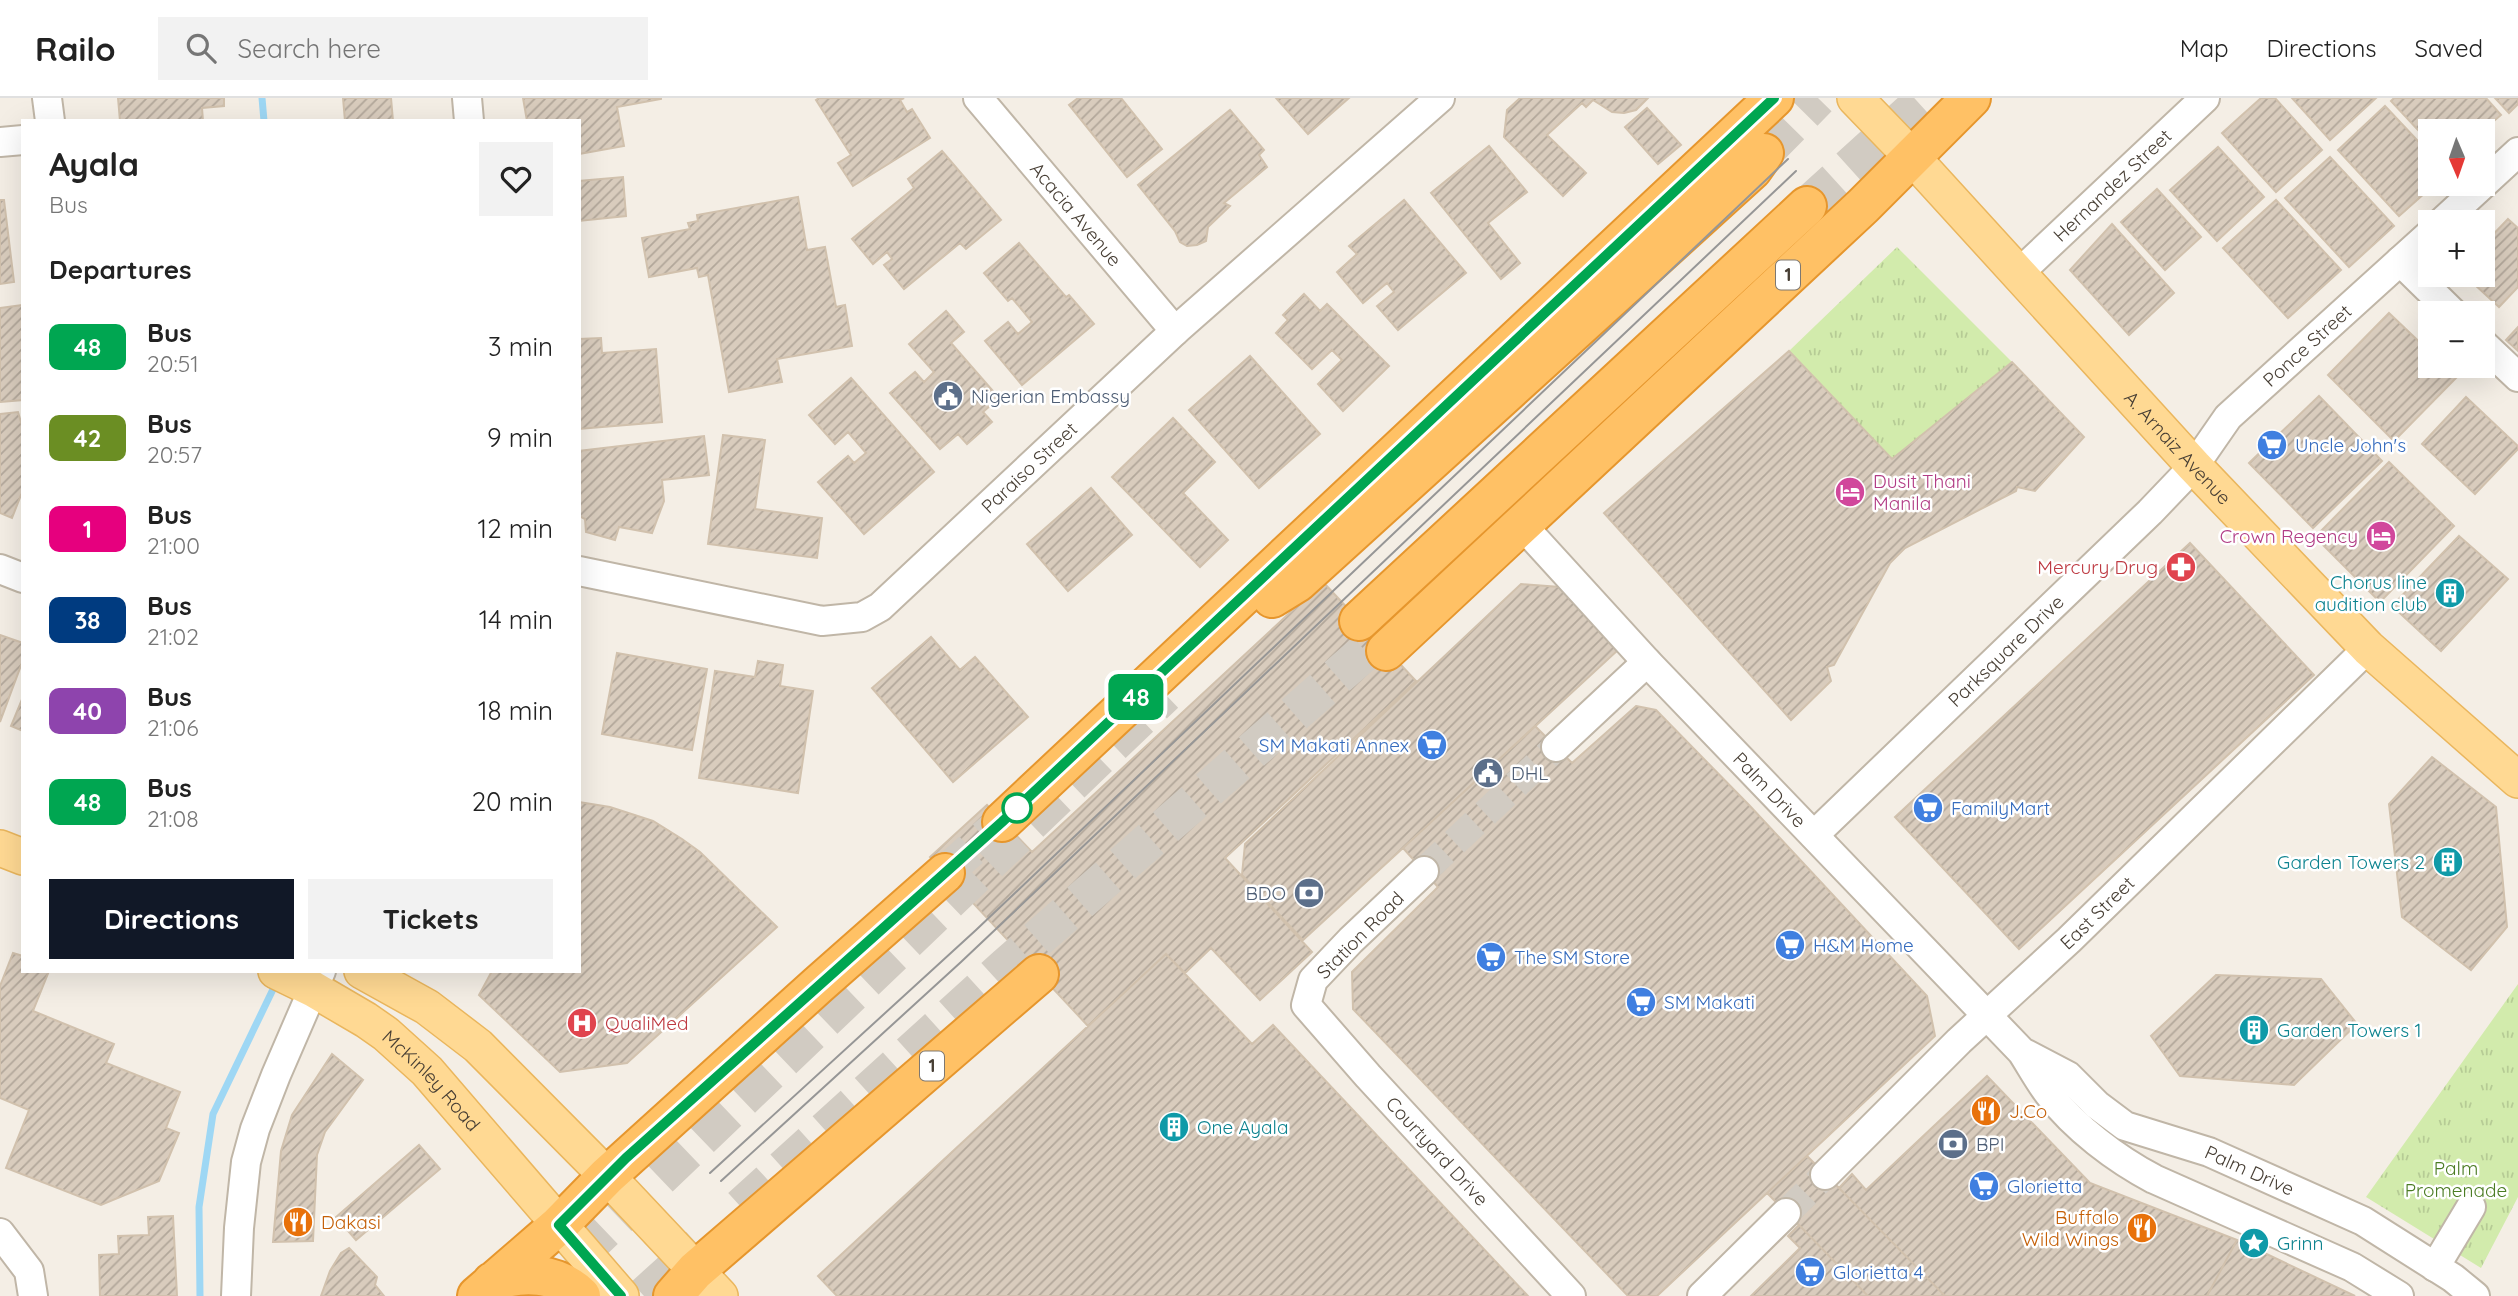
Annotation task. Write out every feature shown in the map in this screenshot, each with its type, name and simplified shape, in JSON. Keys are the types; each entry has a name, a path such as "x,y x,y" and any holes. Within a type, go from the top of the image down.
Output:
{"highway":[{"path":"1002,822 1774,98"},
{"name":"1","path":"1387,651 1912,158 1971,98"},
{"path":"1176,660 1298,582 1752,170 1764,153"},
{"path":"1359,621 1807,206"},
{"path":"485,1289 559,1225 607,1176 945,873"},
{"name":"1","path":"696,1288 1038,974"},
{"path":"485,1289 506,1277 536,1275 565,1284 581,1296"}],"main road":[{"name":"A. Arnaiz Avenue","path":"1855,98 2194,466 2368,648 2518,780"},
{"path":"0,848 21,856"},
{"name":"McKinley Road","path":"285,973 317,980 427,1071 621,1296"},
{"path":"366,973 427,1007 465,1034 607,1176 696,1288"}],"street":[{"path":"47,98 50,119"},
{"path":"467,98 469,119"},
{"name":"Acacia Avenue","path":"978,98 1175,331"},
{"name":"Paraiso Street","path":"581,571 822,621 862,617 880,607 1175,331 1440,98"},
{"name":"Hernandez Street","path":"2019,273 2204,98"},
{"path":"0,142 21,140"},
{"path":"2455,210 2518,152"},
{"name":"Ponce Street","path":"2194,466 2228,417 2418,245"},
{"path":"2400,261 2441,301"},
{"path":"2495,355 2518,377"},
{"name":"Parksquare Drive","path":"1814,835 2096,565 2194,466"},
{"name":"Palm Drive","path":"1521,524 1647,662 2022,1052 2049,1094 2095,1140 2136,1170 2352,1267 2399,1296"},
{"path":"0,569 21,577"},
{"name":"East Street","path":"1825,1175 1986,1014 2069,940 2368,648"},
{"path":"1556,747 1647,662"},
{"name":"Station Road","path":"1306,1005 1313,980 1424,871"},
{"path":"236,1296 246,1162 260,1118 317,980"},
{"name":"Courtyard Drive","path":"1306,1005 1571,1296"},
{"name":"Palm Drive","path":"2022,1052 2068,1076 2097,1105 2126,1126 2209,1152 2363,1221 2453,1278 2475,1296"},
{"path":"2194,1197 2209,1152"},
{"path":"2435,1267 2471,1207"},
{"path":"1702,1296 1786,1213"},
{"path":"0,1233 29,1271 33,1296"}],"green space":[{"path":"1897,247 2012,362 1892,459 1789,351"},
{"name":"Palm Promenade","path":"2518,984 2518,1197 2481,1268 2366,1197"}],"building":[{"path":"118,98 224,98 224,106 202,108 203,119 120,119"},
{"path":"343,98 391,98 393,119 345,119"},
{"path":"523,98 661,98 617,107 624,146 581,154 581,119 527,119"},
{"path":"904,98 900,100 907,112 912,109 930,138 853,186 838,163 851,155 816,100"},
{"path":"1078,98 1121,98 1162,149 1127,177 1069,105"},
{"path":"1276,98 1349,98 1308,134"},
{"path":"1520,98 1648,98 1636,110 1624,113 1612,112 1593,100 1586,107 1582,103 1547,135 1586,173 1563,196 1504,137 1507,110"},
{"path":"2261,98 2275,98 2322,150 2276,192 2222,133"},
{"path":"2292,98 2376,98 2330,140"},
{"path":"2394,98 2486,98 2501,115 2496,119 2418,119 2418,130 2391,101"},
{"path":"2495,98 2518,98 2518,104 2509,113"},
{"path":"2385,106 2418,141 2418,196 2422,196 2399,216 2338,150"},
{"path":"1647,108 1681,145 1658,164 1625,127"},
{"path":"1230,110 1264,150 1259,155 1267,167 1224,203 1230,206 1208,227 1206,241 1187,246 1180,242 1175,231 1138,185"},
{"path":"1489,146 1527,192 1488,223 1520,263 1501,279 1431,193"},
{"path":"2218,147 2264,197 2217,241 2170,190"},
{"path":"942,151 1001,220 966,249 960,243 904,289 884,265 892,259 887,252 873,264 852,239 914,188 908,179"},
{"path":"2330,157 2394,226 2349,267 2285,198"},
{"path":"623,177 626,216 581,221 581,181"},
{"path":"2157,189 2201,237 2165,270 2121,222"},
{"path":"798,197 807,250 825,247 836,307 845,305 852,346 777,359 782,382 729,392 708,275 699,277 697,268 649,277 642,238 690,229 688,223 698,221 697,215"},
{"path":"0,200 4,200 14,282 0,284"},
{"path":"1404,200 1466,273 1398,330 1377,306 1394,292 1387,283 1363,303 1337,272 1357,254 1349,246"},
{"path":"2276,200 2341,270 2288,318 2223,248"},
{"path":"2508,219 2518,228 2518,287 2499,307 2477,287 2495,287 2495,233"},
{"path":"2112,224 2174,293 2129,335 2070,270"},
{"path":"1019,243 1066,297 1069,295 1094,324 1022,385 985,341 1008,322 1018,334 1032,322 1012,298 1008,301 984,273"},
{"path":"1304,294 1320,311 1327,304 1389,366 1343,411 1318,384 1342,360 1332,350 1312,369 1276,333 1288,320 1283,315"},
{"path":"21,305 21,400 0,402 0,308"},
{"path":"946,311 964,332 951,343 999,398 983,412 992,422 967,444 958,434 940,449 890,393 915,372 924,382 934,372 909,344"},
{"path":"2389,313 2418,341 2418,378 2456,378 2394,441 2328,375"},
{"path":"2518,327 2518,351 2506,340"},
{"path":"601,338 602,353 656,349 662,422 581,429 581,339"},
{"path":"1789,351 1892,459 2012,362 2084,437 2035,491 2017,487 2016,491 1905,548 1890,563 1834,665 1827,667 1831,681 1791,720 1604,513"},
{"path":"1250,356 1320,434 1259,488 1189,410"},
{"path":"851,378 934,472 864,534 818,482 848,456 854,463 866,453 848,432 835,444 809,415"},
{"path":"2319,396 2382,461 2313,528 2249,463"},
{"path":"2466,397 2518,446 2475,494 2422,444"},
{"path":"18,412 21,422 21,495 12,518 0,513 0,414"},
{"path":"1173,418 1215,462 1183,493 1228,540 1200,567 1112,477"},
{"path":"723,435 765,440 755,509 822,518 817,558 708,544"},
{"path":"704,436 709,475 662,480 664,501 652,533 619,527 615,540 586,532 585,519 581,517 581,451"},
{"path":"2389,462 2454,526 2380,602 2315,537"},
{"path":"1091,488 1132,535 1068,591 1027,544"},
{"name":"Chorus line audition club","path":"2459,536 2508,579 2441,651 2392,606"},
{"path":"2190,543 2314,675 2019,949 1895,817"},
{"path":"1323,582 1416,681 1225,858 1312,952 1260,1000 1211,948 1185,973 1166,954 1088,1026 930,857 987,805 1032,852"},
{"name":"SM Makati Annex","path":"1521,584 1560,587 1618,650 1303,940 1242,875 1245,844"},
{"path":"0,635 21,642 21,665 0,722"},
{"path":"931,637 960,670 975,657 1028,717 953,782 872,688"},
{"path":"617,653 707,669 692,750 602,734"},
{"path":"758,661 783,665 780,686 813,691 798,793 699,778 715,671 755,677"},
{"path":"21,702 21,730 11,726"},
{"name":"SM Makati","path":"1636,706 1656,710 1750,806 1927,996 1935,1036 1657,1296 1628,1296 1353,1009 1352,972 1438,887 1403,848 1535,726 1572,763"},
{"name":"Garden Towers 2","path":"2432,757 2496,807 2507,927 2471,970 2402,917 2389,804"},
{"path":"581,802 610,807 653,821 682,839 700,852 777,927 627,1063 560,1072 479,995 491,973 581,973"},
{"path":"13,953 21,955 21,973 48,973 33,1011 114,1044 106,1063 180,1092 166,1128 179,1133 159,1181 101,1205 6,1168 29,1110 0,1098 0,986"},
{"name":"One Ayala","path":"1166,954 1252,1044 1273,1025 1528,1296 837,1296 818,1276"},
{"name":"Garden Towers 1","path":"2216,975 2321,979 2357,1024 2294,1085 2180,1076 2151,1036"},
{"path":"332,1054 363,1080 325,1132 317,1155 313,1241 273,1242 281,1151 292,1115"},
{"name":"Glorietta","path":"1987,1076 2090,1183 2237,1240 2355,1296 1751,1296 1800,1248 1788,1236 1799,1225 1767,1193 1807,1156 1839,1188 1852,1174 1866,1190"},
{"name":"Glorietta","path":"1987,1076 2090,1183 2237,1240 2207,1296 1945,1296 1839,1188 1852,1174 1866,1190"},
{"path":"419,1145 440,1169 356,1240 336,1217"},
{"path":"173,1216 177,1296 100,1296 99,1255 119,1254 118,1236 149,1235 148,1217"},
{"name":"Glorietta 4","path":"1799,1225 1868,1296 1751,1296 1800,1248 1788,1236"},
{"path":"349,1248 377,1277 375,1285 384,1296 321,1296 330,1271 341,1253"}],"waterway":[{"path":"262,98 264,119"},
{"path":"200,1296 199,1207 213,1114 277,981"}],"tunnel":[{"path":"1764,153 1818,98"},
{"path":"1807,206 1926,98"},
{"path":"741,1207 1004,968 1405,617"},
{"path":"536,1296 1165,694"},
{"path":"1424,871 1556,747"},
{"path":"945,873 1002,822"},
{"path":"1786,1213 1825,1175"},
{"path":"644,1296 699,1246"}],"tram line":[{"path":"710,1173 976,930 1788,159"},
{"path":"721,1181 961,962 1796,171"}],"bus line":[{"name":"48","path":"621,1296 559,1225 626,1158 1002,822 1774,98"}],"place":[{"name":"Nigerian Embassy","path":"948,396"},
{"name":"Uncle John's","path":"2272,445"},
{"name":"Dusit Thani Manila","path":"1850,492"},
{"name":"Crown Regency","path":"2381,536"},
{"name":"Mercury Drug","path":"2181,567"},
{"name":"Chorus line audition club","path":"2450,593"},
{"name":"SM Makati Annex","path":"1432,745"},
{"name":"DHL","path":"1488,773"},
{"name":"FamilyMart","path":"1928,808"},
{"name":"Garden Towers 2","path":"2448,862"},
{"name":"BDO","path":"1309,893"},
{"name":"H&M Home","path":"1790,945"},
{"name":"The SM Store","path":"1491,957"},
{"name":"SM Makati","path":"1641,1002"},
{"name":"QualiMed","path":"582,1023"},
{"name":"Garden Towers 1","path":"2254,1030"},
{"name":"J.Co","path":"1986,1111"},
{"name":"One Ayala","path":"1174,1127"},
{"name":"BPI","path":"1953,1144"},
{"name":"Glorietta","path":"1984,1186"},
{"name":"Dakasi","path":"298,1222"},
{"name":"Buffalo Wild Wings","path":"2142,1228"},
{"name":"Grinn","path":"2254,1243"},
{"name":"Glorietta 4","path":"1810,1272"}]}
